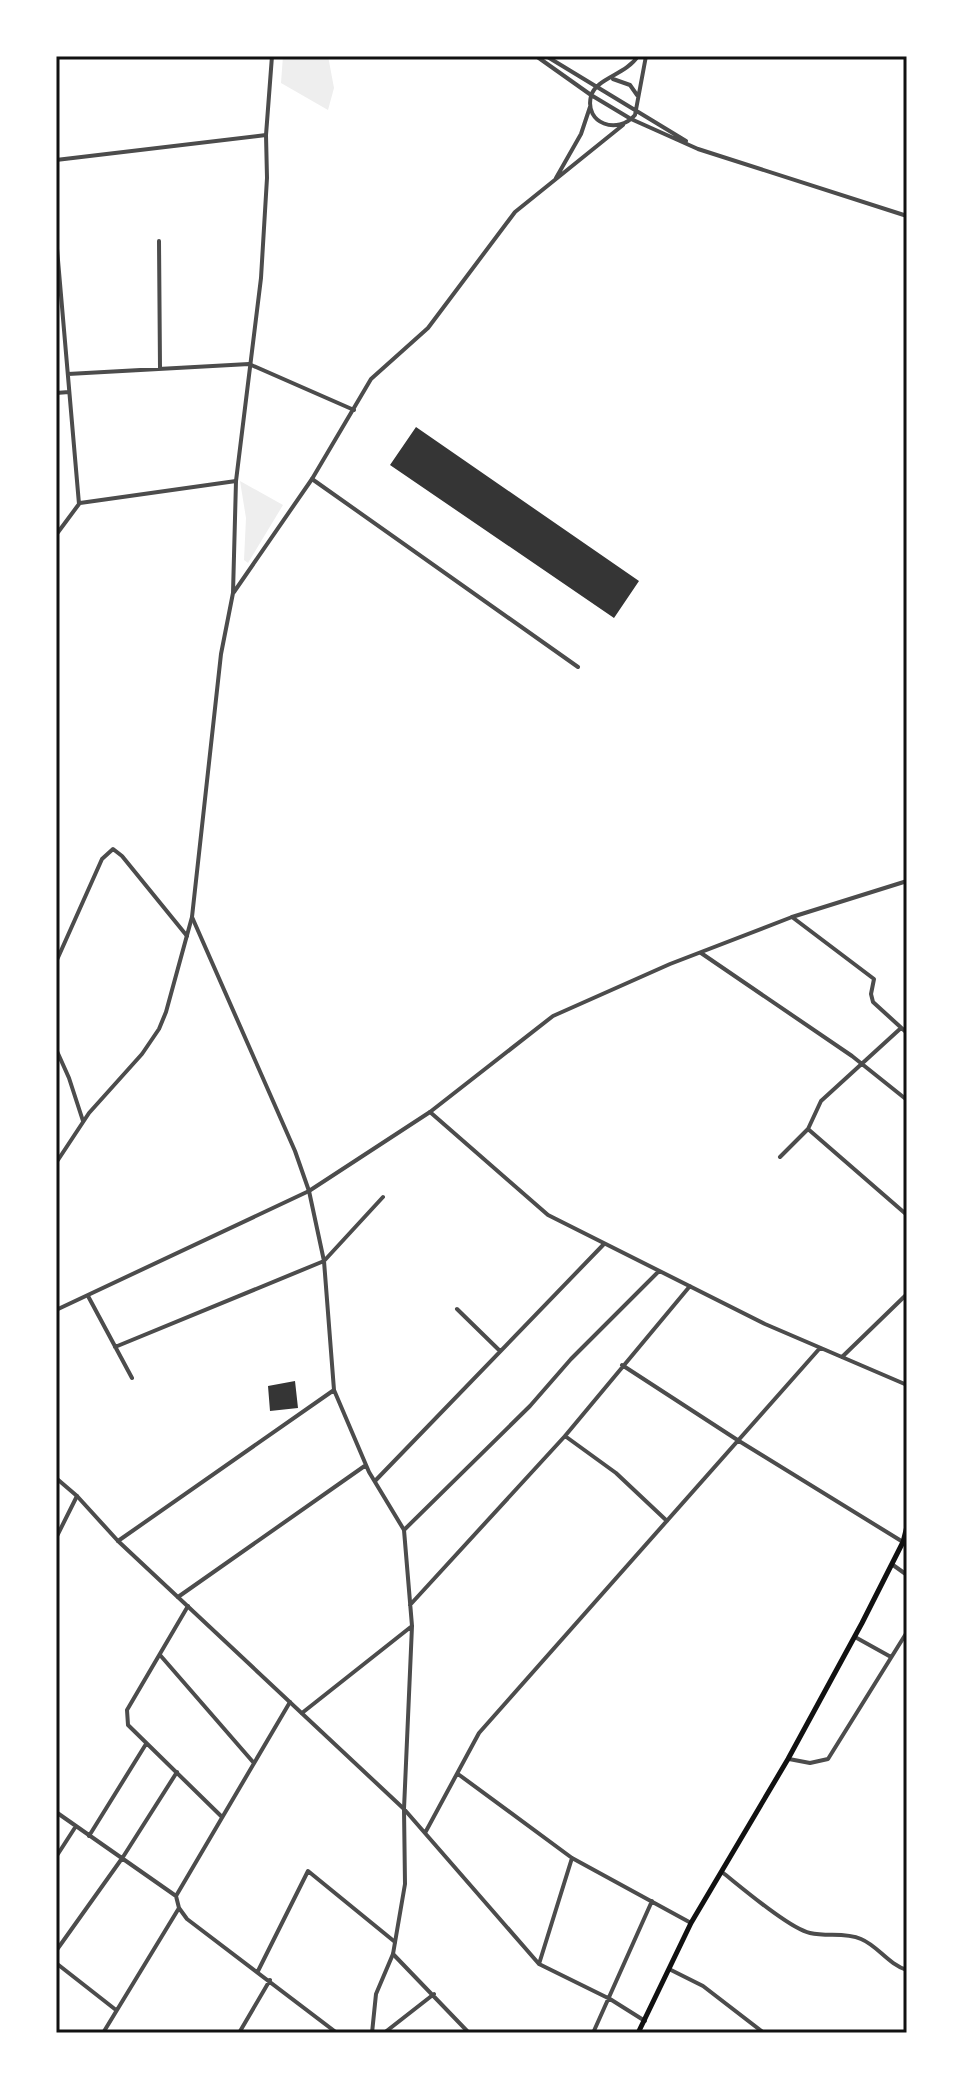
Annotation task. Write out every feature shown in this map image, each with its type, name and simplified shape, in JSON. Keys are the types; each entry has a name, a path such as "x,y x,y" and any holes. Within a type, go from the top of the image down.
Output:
{"main road":[{"path":"638,2033 691,1923 788,1759 854,1637 903,1542 907,1526"}],"street":[{"path":"56,1163 83,1121 142,1054 159,1029 192,917 221,654 233,593 236,481 261,278 272,56"},
{"path":"536,56 631,119 698,149 907,216"},
{"path":"546,56 698,149"},
{"path":"555,180 581,134 591,95 597,86 628,69 638,56"},
{"path":"233,593 312,479 371,379 428,328 515,212 631,119 637,110 646,56"},
{"path":"607,80 623,80 638,99"},
{"path":"590,104 595,118 601,123 623,125"},
{"path":"56,160 266,135"},
{"path":"56,237 79,504"},
{"path":"159,241 160,368"},
{"path":"68,374 249,364 354,410"},
{"path":"56,393 69,392"},
{"path":"312,479 578,667"},
{"path":"56,533 79,504 236,481"},
{"path":"56,962 102,859 113,849 187,936"},
{"path":"56,1310 309,1191 430,1112 553,1016 670,964 792,917 907,881"},
{"path":"192,917 295,1151 309,1191 324,1261 334,1390 366,1465 404,1530 412,1626 404,1809 405,1884 393,1954 376,1994 372,2033"},
{"path":"792,917 874,979 873,1002 907,1033"},
{"path":"701,953 861,1063 907,1100"},
{"path":"780,1157 808,1129 821,1101 901,1028"},
{"path":"56,1049 83,1121"},
{"path":"430,1112 548,1215 765,1324 907,1385"},
{"path":"808,1129 907,1215"},
{"path":"115,1347 324,1261 383,1197"},
{"path":"375,1481 604,1244"},
{"path":"404,1530 530,1406 571,1359 659,1271"},
{"path":"410,1605 565,1436 690,1286"},
{"path":"842,1357 907,1294"},
{"path":"88,1296 132,1378"},
{"path":"457,1309 500,1351"},
{"path":"425,1833 479,1733 820,1348"},
{"path":"622,1365 903,1542"},
{"path":"118,1541 334,1390"},
{"path":"565,1436 616,1473 667,1522"},
{"path":"178,1597 366,1465"},
{"path":"56,1478 118,1541 404,1809 539,1964 610,1999 645,2021"},
{"path":"56,1538 77,1496"},
{"path":"892,1564 907,1575"},
{"path":"188,1606 127,1710 128,1725 221,1816"},
{"path":"302,1713 412,1626"},
{"path":"788,1759 810,1763 828,1759 907,1632"},
{"path":"854,1637 891,1657"},
{"path":"160,1655 254,1762"},
{"path":"176,1896 290,1702"},
{"path":"89,1836 146,1744"},
{"path":"56,1951 123,1857 177,1772"},
{"path":"457,1774 572,1858 691,1923"},
{"path":"56,1812 176,1896 179,1908 202,1931 337,2033"},
{"path":"56,1857 76,1826"},
{"path":"539,1964 572,1858"},
{"path":"258,1971 308,1871 395,1942"},
{"path":"722,1872 776,1914 809,1933 862,1939 894,1966 907,1970"},
{"path":"593,2033 652,1901"},
{"path":"103,2033 179,1908"},
{"path":"393,1954 469,2033"},
{"path":"56,1963 116,2010"},
{"path":"669,1969 703,1986 764,2033"},
{"path":"239,2033 270,1980"},
{"path":"384,2033 434,1994"}],"shaded area":[{"path":"283,56 328,56 334,88 328,110 281,83"},
{"path":"240,481 283,505 248,563 244,560 246,518"}],"building":[{"path":"416,427 639,581 614,618 390,465"},
{"path":"295,1381 298,1408 270,1411 268,1386"}]}
